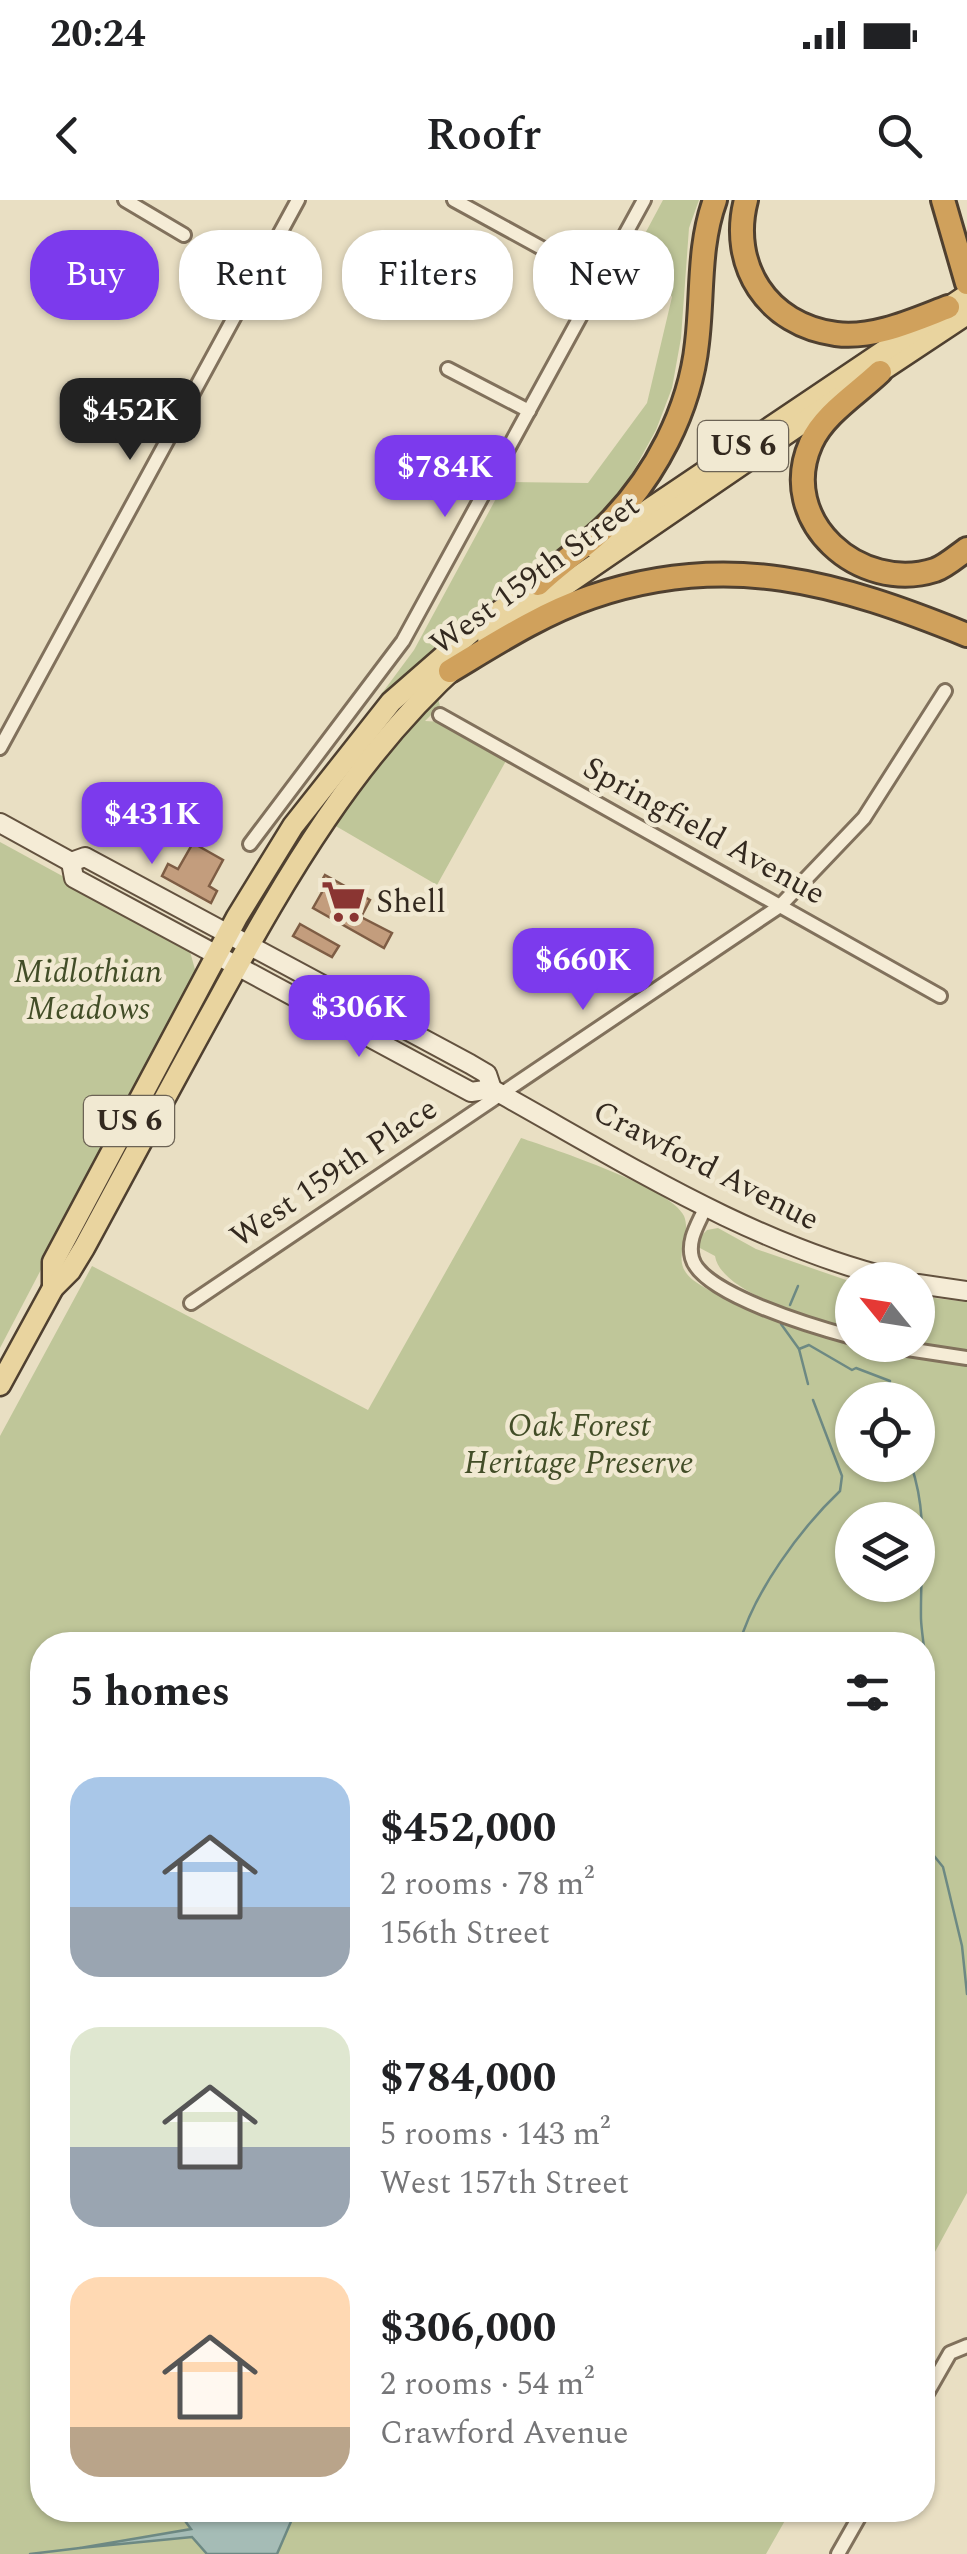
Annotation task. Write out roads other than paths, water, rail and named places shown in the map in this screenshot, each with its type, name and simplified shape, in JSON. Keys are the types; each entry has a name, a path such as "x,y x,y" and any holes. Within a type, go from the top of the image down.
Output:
{"highway":[{"path":"538,584 606,526 660,458 690,379 697,344 703,247 715,200"},
{"path":"746,200 740,224 743,258 760,293 787,316 838,334 890,329 961,303 943,203"},
{"path":"880,372 828,417 811,443 803,484 813,524 822,539 874,571 909,575 938,569 967,549"},
{"path":"450,671 522,628 591,597 710,574 782,577 844,589 967,636"}],"main road":[{"name":"West 159th Street","path":"53,1288 52,1262 228,934 294,826 358,739 431,664 538,584 961,303"},
{"name":"West 159th Street","path":"0,1385 53,1288 70,1271 84,1248 248,945 317,827 402,721 450,671 521,614 880,372 961,303"},
{"name":"Crawford Avenue","path":"0,823 71,862 86,857 478,1069 487,1074 497,1091 706,1206 782,1242 836,1262"},
{"name":"Crawford Avenue","path":"71,862 74,878 236,967 471,1092 497,1091"},
{"path":"935,1286 967,1290"}],"street":[{"path":"125,200 179,232"},
{"path":"0,748 298,200"},
{"path":"454,200 533,243"},
{"path":"628,230 644,200"},
{"path":"250,844 403,641 578,320"},
{"path":"448,368 529,411"},
{"name":"West 159th Place","path":"191,1303 497,1091 780,906 864,818 945,690"},
{"name":"Springfield Avenue","path":"440,716 940,996"},
{"path":"706,1206 690,1243 692,1263 706,1278 794,1319 835,1332"},
{"path":"935,1353 967,1358"},
{"path":"935,2379 950,2353 964,2345"},
{"path":"838,2554 855,2522"}],"water":[{"path":"186,2522 291,2522 277,2554 207,2554 192,2537 80,2548 191,2529"}],"waterway":[{"path":"790,1305 798,1286"},
{"path":"781,1324 799,1349 808,1384"},
{"path":"799,1349 809,1345 852,1370 856,1368 890,1382"},
{"path":"744,1632 780,1562 840,1491 842,1476 813,1400"},
{"path":"916,1482 922,1522 922,1632"},
{"path":"935,1857 943,1867 962,1946 967,1994"},
{"path":"30,2554 80,2548"}],"place":[{"name":"Shell","path":"343,902"}],"park label":[{"name":"Midlothian Meadows","path":"88,990"},
{"name":"Oak Forest Heritage Preserve","path":"579,1444"}]}
